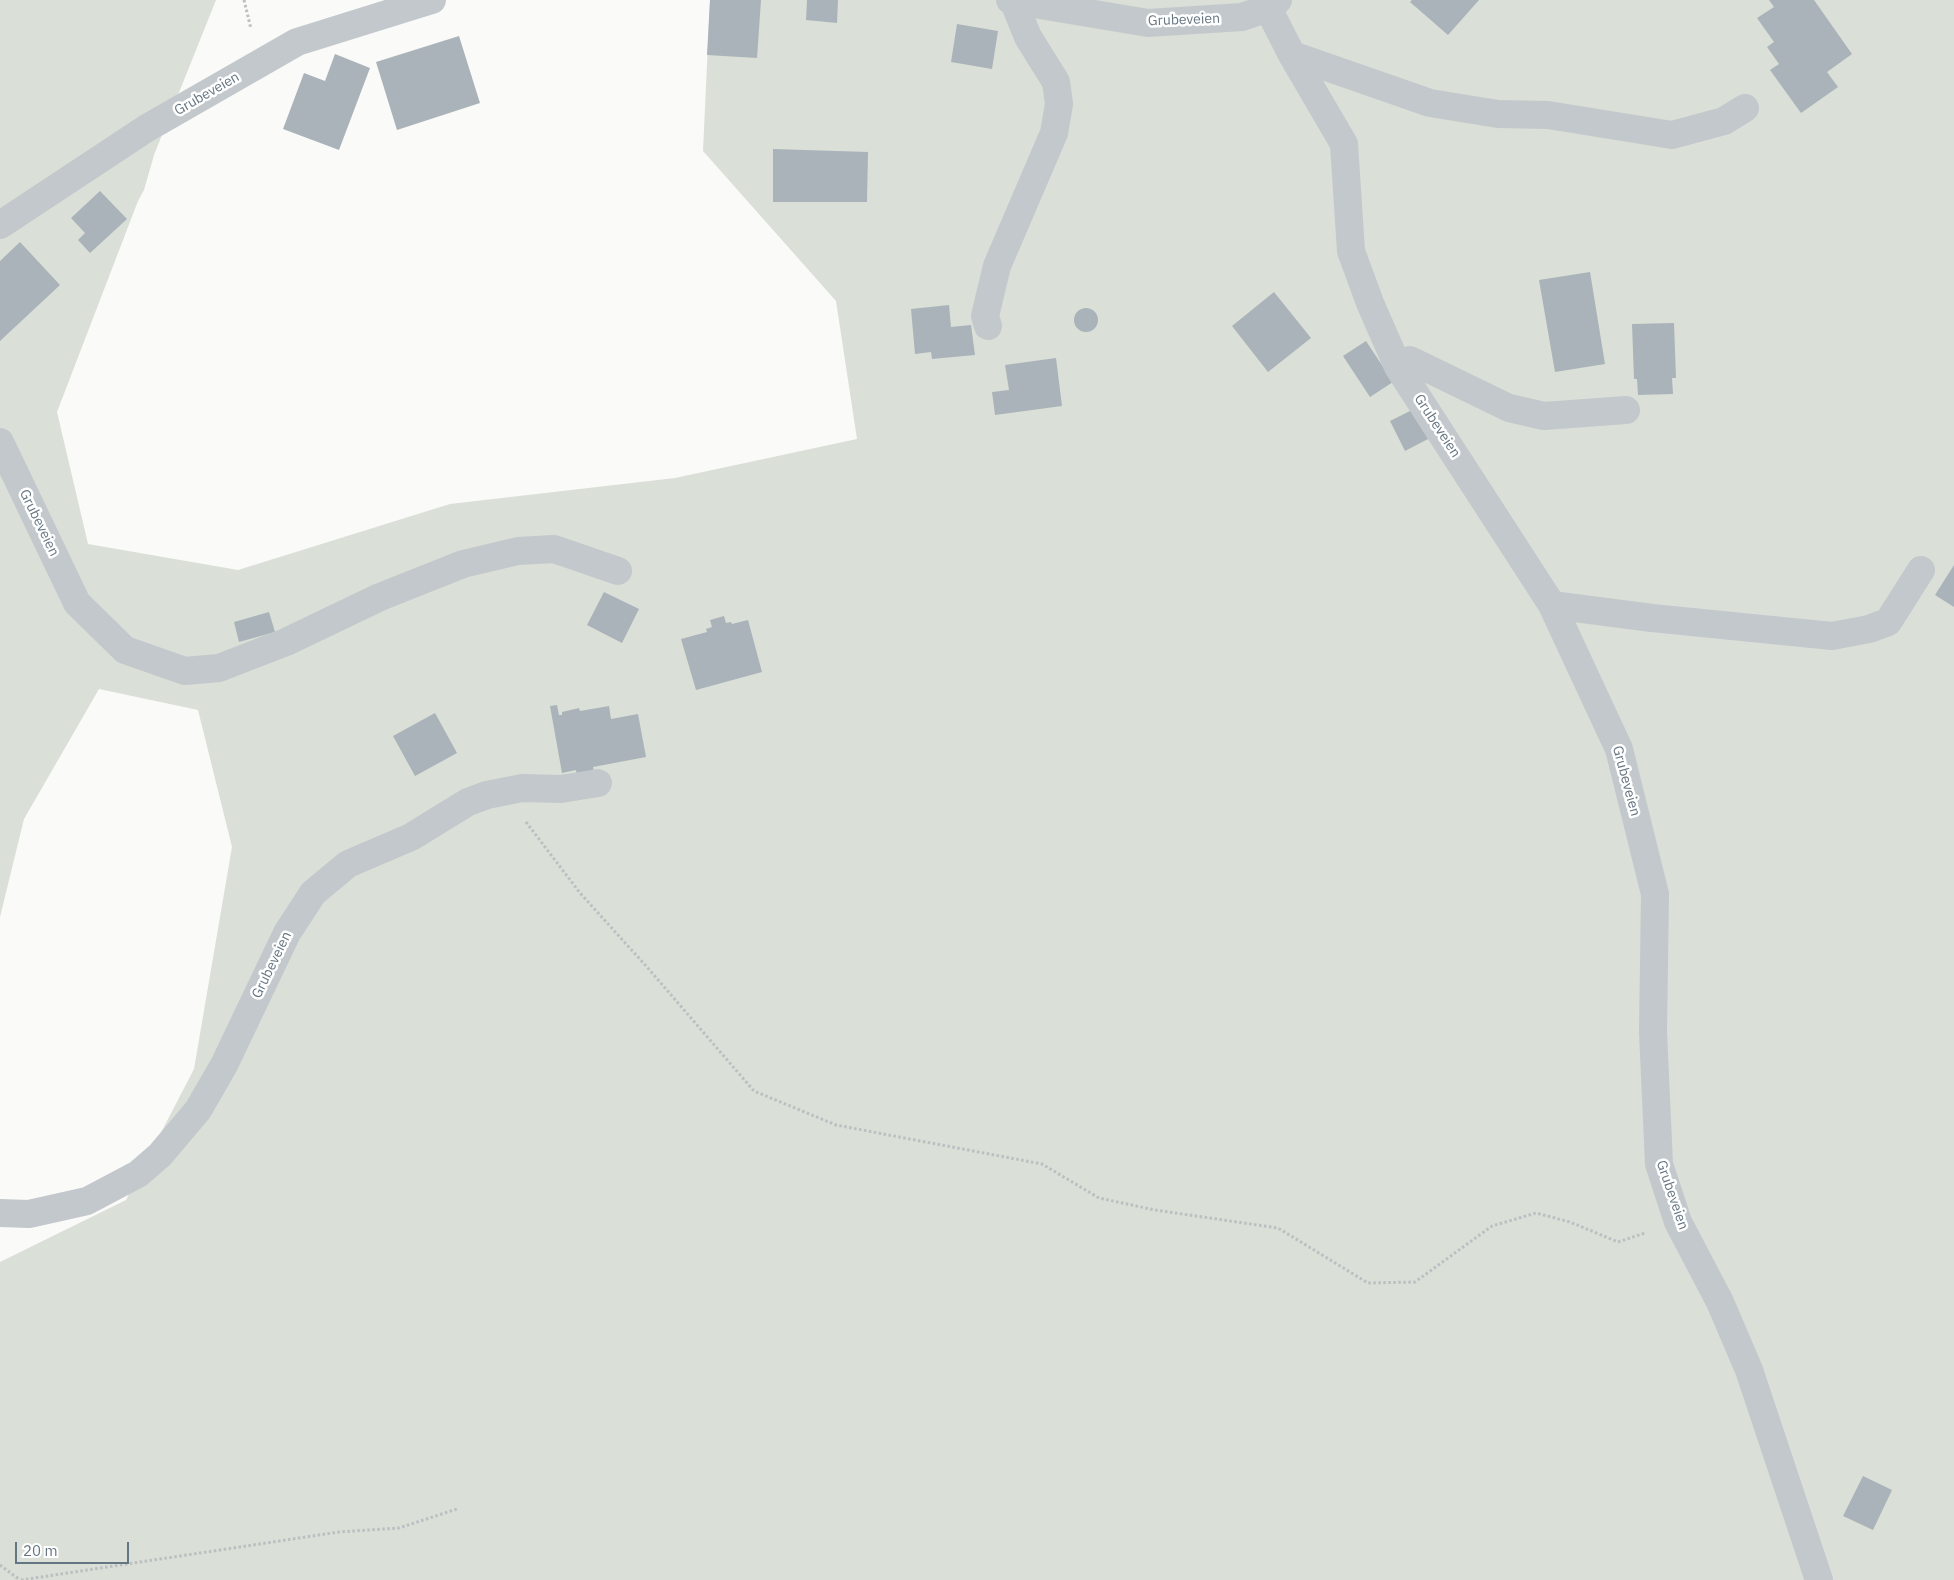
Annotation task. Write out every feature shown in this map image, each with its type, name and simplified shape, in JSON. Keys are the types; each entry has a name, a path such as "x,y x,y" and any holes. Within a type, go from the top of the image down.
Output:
{"street":[{"name":"Grubeveien","path":"0,225 147,128 297,42 432,0"},
{"name":"Grubeveien","path":"1012,0 1148,23 1242,17 1273,4 1292,55 1344,144 1351,252 1370,303 1398,366 1552,605 1619,749 1655,894 1652,1032 1659,1164 1678,1222 1720,1302 1749,1370 1819,1580"},
{"path":"988,326 985,316 997,266 1054,133 1059,104 1056,82 1028,37 1012,0"},
{"path":"1292,55 1430,103 1498,114 1548,115 1672,135 1724,121 1745,108"},
{"path":"1398,366 1410,360 1509,408 1544,416 1626,410"},
{"name":"Grubeveien","path":"0,442 77,603 125,650 185,671 219,668 286,642 380,597 463,564 518,551 554,549 618,571"},
{"path":"1552,605 1652,618 1832,636 1869,629 1888,622 1920,570"},
{"name":"Grubeveien","path":"0,1214 29,1214 87,1201 138,1174 160,1155 198,1110 224,1065 287,933 313,893 348,864 411,837 468,802 487,794 522,788 561,789 598,783"}],"path":[{"path":"503,791 580,893 754,1091 836,1125 1042,1164 1099,1198 1155,1210 1278,1228 1368,1283 1416,1282 1492,1226 1536,1213 1570,1222 1618,1242 1678,1222"},
{"path":"0,1565 20,1580 339,1532 399,1528 457,1508"}],"shaded area":[{"path":"0,0 216,0 154,155 144,190 138,201 57,412 88,544 238,570 450,504 675,478 857,439 836,301 703,151 710,0 1954,0 1954,1580 0,1580 0,1262 126,1200 194,1069 232,847 198,710 99,689 24,819 0,917"}],"building":[{"path":"710,0 761,0 757,58 707,55"},
{"path":"807,0 838,0 837,23 806,20"},
{"path":"1412,0 1479,0 1448,35 1410,2"},
{"path":"1769,0 1814,0 1852,54 1827,72 1838,87 1801,113 1770,70 1779,64 1767,47 1774,42 1757,18 1774,7"},
{"path":"957,24 998,31 992,69 951,62"},
{"path":"459,36 480,103 397,130 376,62"},
{"path":"335,54 370,68 339,150 283,129 304,73 325,81"},
{"path":"773,149 868,152 867,202 773,202"},
{"path":"100,191 127,219 90,253 78,240 85,233 71,218"},
{"path":"20,242 60,285 0,341 0,261"},
{"path":"1590,272 1605,364 1555,372 1539,280"},
{"path":"1274,292 1311,338 1268,372 1232,326"},
{"path":"949,305 951,327 971,325 975,355 932,359 931,352 915,354 911,309"},
{"path":"1086,308 1095,311 1098,320 1095,329 1086,332 1077,329 1074,320 1077,311"},
{"path":"1674,323 1676,378 1672,378 1673,394 1638,395 1637,379 1634,379 1632,324"},
{"path":"1366,341 1393,382 1370,397 1343,356"},
{"path":"1056,358 1062,406 995,415 992,392 1009,390 1005,365"},
{"path":"1412,410 1428,439 1405,451 1390,421"},
{"path":"1954,565 1954,607 1935,595"},
{"path":"604,592 639,609 622,643 587,625"},
{"path":"269,612 275,632 239,642 234,622"},
{"path":"724,616 726,623 731,622 732,624 748,620 762,672 696,690 681,639 707,632 706,629 712,627 710,620"},
{"path":"557,705 559,715 562,715 562,712 579,708 580,711 609,706 611,719 638,714 646,757 593,767 594,772 577,776 576,770 562,773 550,706"},
{"path":"435,713 457,753 415,776 393,736"},
{"path":"1863,1476 1892,1490 1873,1530 1843,1516"}]}
